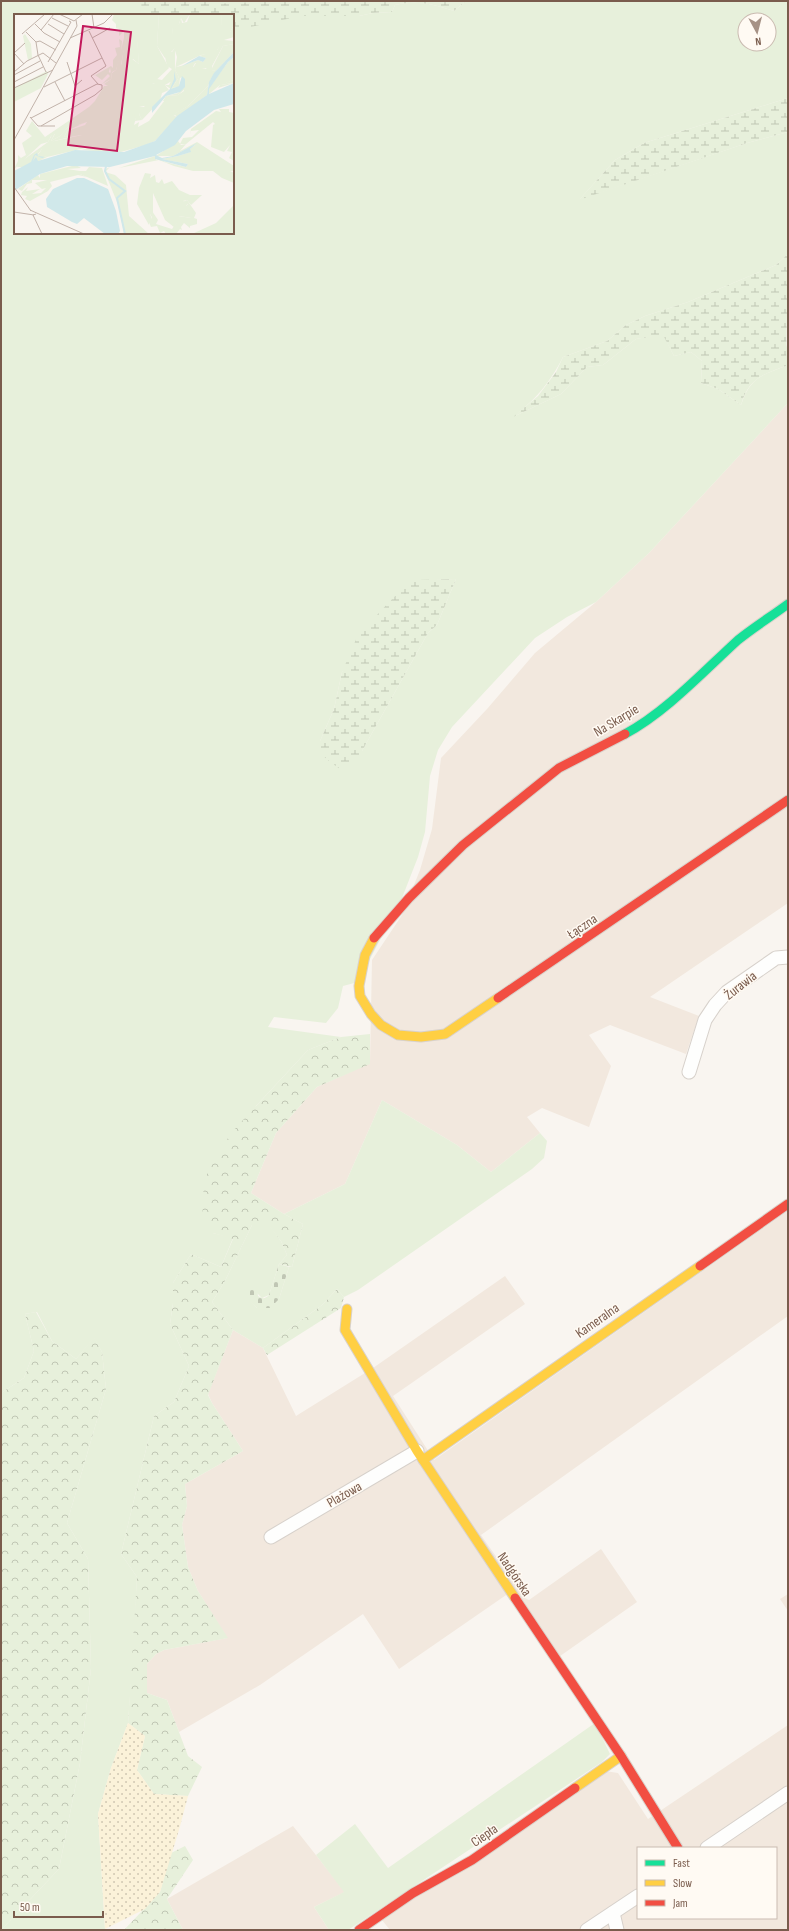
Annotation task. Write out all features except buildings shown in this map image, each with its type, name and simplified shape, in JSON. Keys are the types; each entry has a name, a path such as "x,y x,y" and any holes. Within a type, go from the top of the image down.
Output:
{"street":[{"name":"Na Skarpie","path":"381,1025 371,1014 360,996 359,986 365,955 377,933 409,898 463,845 560,768 634,729 682,692 740,639 788,604"},
{"name":"Łączna","path":"381,1025 398,1035 421,1037 445,1034 603,928 788,800"},
{"name":"Żurawia","path":"689,1072 705,1020 715,1005 727,992 776,958 788,957"},
{"name":"Kameralna","path":"420,1456 788,1204"},
{"name":"Nadgórska","path":"347,1309 345,1330 420,1456 621,1756 677,1847"},
{"name":"Plażowa","path":"271,1537 420,1456"},
{"name":"Ciepła","path":"359,1930 413,1892 472,1860 621,1756"},
{"path":"708,1847 788,1793"},
{"path":"587,1930 637,1897"},
{"path":"613,1913 617,1930"}],"shaded area":[{"path":"788,403 788,903 650,997 699,1016 686,1054 610,1025 589,1035 611,1066 589,1127 542,1108 527,1117 540,1133 491,1172 457,1145 382,1100 345,1184 284,1214 251,1193 276,1133 317,1087 370,1063 372,960 402,915 420,870 432,829 441,758 487,709 535,653 596,602 649,553"},
{"path":"788,1211 788,1316 481,1535 525,1598 529,1600 601,1549 637,1602 553,1661 509,1593 399,1669 363,1614 260,1685 179,1732 167,1700 147,1693 147,1664 156,1654 164,1650 227,1638 198,1591 188,1567 182,1525 187,1506 185,1484 243,1451 212,1403 208,1394 233,1330 263,1348 296,1416 373,1368 505,1276 525,1304 393,1396 434,1460"},
{"path":"788,1594 788,1611 780,1599"},
{"path":"788,1725 788,1930 390,1930 382,1920 605,1771 618,1773 648,1819"},
{"path":"293,1826 345,1892 314,1907 329,1930 183,1930 167,1899"}],"green space":[{"path":"1,1 343,1 359,16 373,13 392,12 395,5 410,3 439,6 454,11 466,1 788,1 788,98 644,143 615,160 580,199 747,143 788,132 788,254 776,265 688,302 645,316 626,325 607,341 563,357 553,375 542,389 515,416 561,394 587,367 603,365 636,339 663,334 674,356 691,352 702,361 701,383 718,389 741,405 744,396 753,383 763,375 786,366 786,347 788,343 788,403 649,553 596,602 567,617 535,638 452,727 438,750 430,776 425,832 418,857 402,898 358,982 343,986 338,1008 326,1023 274,1017 268,1027 341,1037 308,1050 256,1106 213,1233 233,1238 221,1267 191,1254 173,1283 173,1303 170,1324 189,1366 174,1402 154,1416 121,1554 137,1577 128,1723 111,1768 98,1814 105,1930 1,1930 59,1869 80,1763 91,1668 88,1559 67,1523 106,1389 102,1352 94,1338 76,1359 52,1341 37,1312 25,1314 34,1351 24,1378 1,1393","holes":["456,579 437,625 428,633 362,751 320,741 334,709 342,672 415,581"]},
{"path":"144,1 205,1 214,4 276,1 466,1 454,11 439,6 410,3 395,5 392,12 373,13 359,16 301,16 237,30 234,29 234,14 147,14 141,5"},
{"path":"788,98 788,132 747,143 579,200 615,160 644,143"},
{"path":"788,254 786,366 764,375 752,383 744,396 741,405 718,389 701,383 702,361 691,352 674,356 663,335 636,339 603,365 587,367 561,394 513,417 538,396 556,372 563,357 607,341 626,325 645,316 688,302 776,265"},
{"path":"456,579 437,625 428,633 362,751 350,767 343,771 319,752 320,741 334,709 342,672 358,635 394,597 415,580"},
{"path":"370,1034 370,1064 317,1087 276,1133 251,1193 303,1224 292,1267 279,1264 287,1255 281,1241 269,1226 252,1225 225,1281 212,1302 233,1330 208,1395 243,1451 185,1484 187,1506 182,1525 188,1567 198,1591 228,1638 164,1650 156,1654 147,1664 147,1693 167,1700 188,1756 202,1767 188,1796 154,1794 137,1770 145,1736 128,1723 137,1577 121,1554 154,1416 174,1402 189,1366 170,1324 173,1303 173,1283 191,1254 221,1267 233,1239 213,1233 203,1219 202,1199 208,1169 232,1132 308,1050 341,1037"},
{"path":"382,1100 457,1145 491,1172 540,1133 547,1141 544,1158 532,1169 358,1290 344,1297 337,1289 322,1305 263,1348 233,1330 212,1302 225,1281 252,1225 269,1225 281,1241 287,1255 279,1264 269,1295 262,1298 256,1292 257,1288 248,1298 257,1308 279,1299 289,1267 292,1267 303,1224 284,1214 345,1184"},
{"path":"279,1264 289,1267 279,1299 270,1308 257,1308 248,1299 248,1285 257,1288 258,1296 264,1298 269,1295"},
{"path":"337,1289 344,1297 341,1308 267,1355 263,1348 322,1305"},
{"path":"36,1312 52,1341 76,1359 94,1337 102,1352 106,1389 67,1523 88,1559 91,1668 80,1763 59,1869 1,1930 1,1393 24,1378 34,1351 25,1314"},
{"path":"595,1723 610,1754 602,1762 348,1930 329,1930 314,1907 344,1892 316,1855 355,1824 388,1868"},
{"path":"185,1846 193,1860 167,1899 183,1930 124,1930 160,1892 171,1853"}],"sand":[{"path":"128,1723 145,1736 137,1770 154,1794 188,1796 160,1892 145,1909 105,1929 98,1814 111,1768"}],"traffic: fast":[{"path":"625,734 655,715 698,678 738,640 788,604"}],"traffic: slow":[{"path":"374,938 365,955 359,986 360,996 371,1014 381,1025 398,1035 421,1037 445,1034 498,998"},
{"path":"423,1460 700,1266"},
{"path":"347,1309 345,1330 417,1451 515,1598"},
{"path":"575,1788 621,1756"}],"traffic: jam":[{"path":"374,938 409,898 463,845 559,768 625,734"},
{"path":"498,998 788,800"},
{"path":"700,1266 788,1204"},
{"path":"515,1598 621,1756 677,1847"},
{"path":"359,1930 413,1893 472,1860 575,1788"}]}
